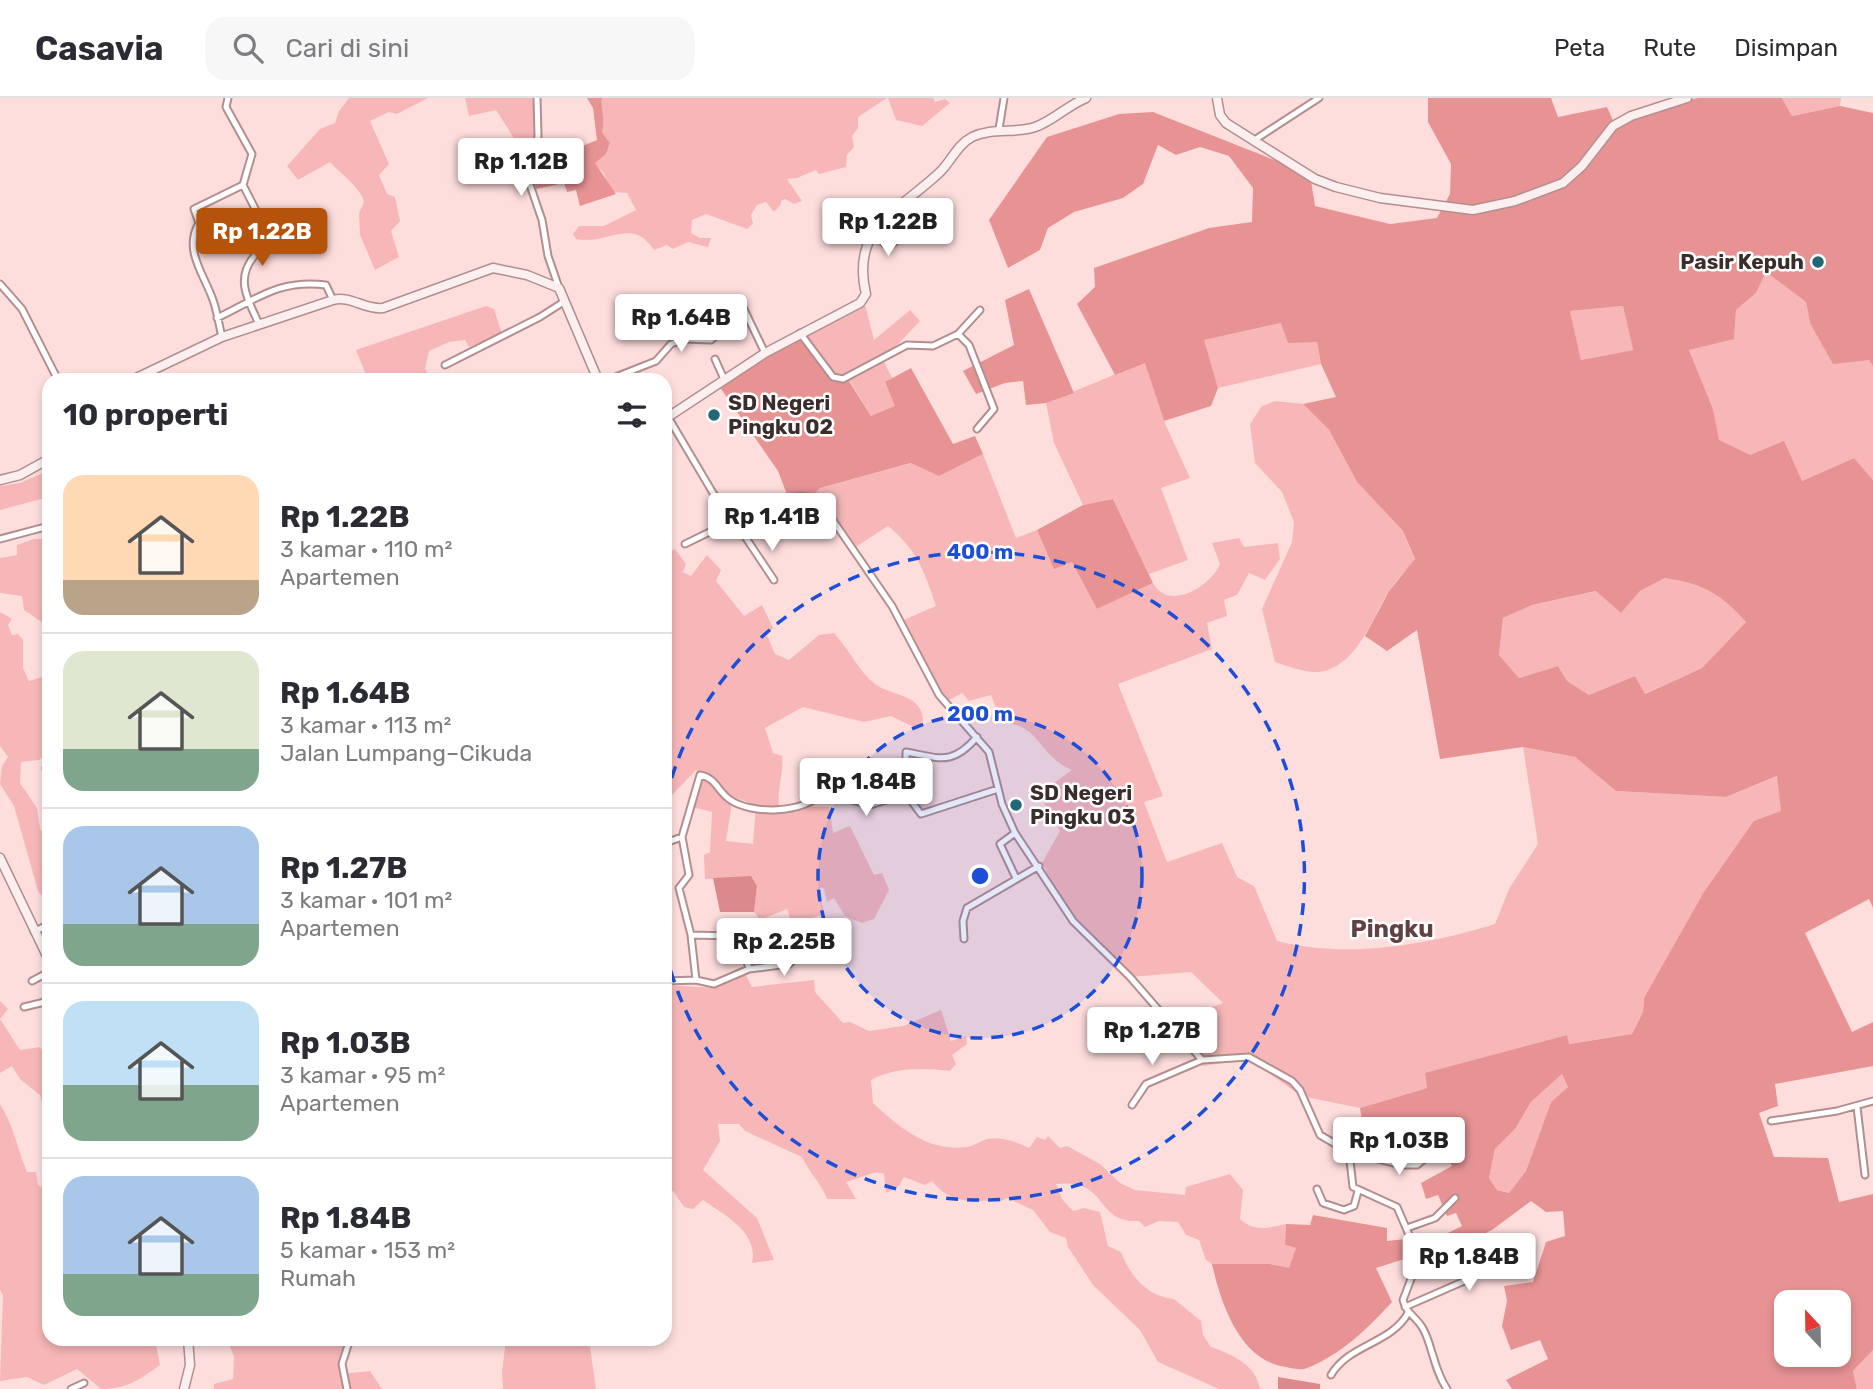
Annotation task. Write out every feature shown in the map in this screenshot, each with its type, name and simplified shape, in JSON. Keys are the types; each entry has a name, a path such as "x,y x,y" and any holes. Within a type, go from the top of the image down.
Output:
{"street":[{"path":"228,98 226,107 252,154 243,185 269,236 268,243 254,255 242,278 248,301 259,324"},
{"path":"537,98 538,136 528,178 542,220 548,257 595,373"},
{"path":"999,129 1004,98"},
{"path":"672,414 765,353 864,298 862,259 874,232 899,205 939,173 964,142 999,129 1037,127 1086,98"},
{"path":"1217,98 1220,115 1226,123 1256,139 1283,160 1315,179 1380,198 1473,210 1515,201 1563,183 1582,166 1613,126 1631,116 1687,98"},
{"path":"1256,139 1319,98"},
{"path":"222,337 192,248 194,233 199,223 194,209 243,185"},
{"path":"874,232 885,244 891,245 903,234"},
{"path":"147,373 222,337 342,298 363,307 383,308 499,268 559,288"},
{"path":"217,318 248,301 290,284 326,285 334,300"},
{"path":"0,286 22,309 54,373"},
{"path":"445,365 540,317 565,301"},
{"path":"742,304 765,353"},
{"path":"800,333 837,380 879,362 907,345 933,346 958,334 980,310"},
{"path":"625,373 656,360 671,344 684,339 711,340 727,324 747,315"},
{"path":"958,334 969,345 994,409 978,429"},
{"path":"715,359 724,379"},
{"path":"672,428 713,493 774,580"},
{"path":"0,480 20,475 42,463"},
{"path":"685,544 734,520 799,496 814,497 821,503 892,606 939,695 989,752 998,789 1015,833 1040,866 1073,921 1130,977 1202,1060"},
{"path":"0,539 42,525"},
{"path":"976,737 963,753 947,759 906,752 906,794 921,814 998,789"},
{"path":"696,980 691,935 679,888 690,875 682,837 700,775 713,779 728,799 753,808 777,809 808,804 816,801 822,792 870,806 906,794"},
{"path":"1015,833 1000,844 1016,878"},
{"path":"672,841 682,837"},
{"path":"0,859 42,947"},
{"path":"964,939 963,921 967,908 1040,866"},
{"path":"34,932 42,928"},
{"path":"672,981 696,980 714,984 749,970 794,961 792,928 738,939 691,935"},
{"path":"738,939 749,970"},
{"path":"32,981 42,976"},
{"path":"24,1007 42,1003"},
{"path":"1132,1105 1146,1084 1202,1060 1249,1057 1292,1081 1300,1090 1320,1135 1349,1152 1402,1165 1418,1165 1435,1150"},
{"path":"1771,1121 1857,1107 1873,1101"},
{"path":"1857,1107 1865,1175"},
{"path":"1349,1152 1351,1181 1358,1191 1396,1207 1407,1228 1419,1258 1403,1294 1406,1310 1422,1327 1437,1375 1446,1389"},
{"path":"1317,1189 1323,1203 1344,1210 1354,1206 1358,1191"},
{"path":"1407,1228 1434,1218 1455,1198"},
{"path":"1331,1376 1347,1355 1397,1329 1406,1310 1469,1279 1476,1267 1466,1244"},
{"path":"184,1389 190,1365 189,1346"},
{"path":"347,1389 342,1364 348,1346"},
{"path":"71,1389 84,1382"}],"shaded area":[{"path":"349,98 428,98 397,114 389,112 370,121 389,164 379,175 387,194 395,197 400,221 391,231 399,257 375,270 360,235 359,213 364,202 355,186 330,162 298,180 287,166 320,129 335,123 339,111"},
{"path":"465,98 534,98 538,117 536,137 515,140 496,110 469,116"},
{"path":"587,98 602,98 602,132 610,143 606,154 595,163 616,194 580,206 576,190 567,192 564,183 536,189 533,173 568,165 568,152 597,140 593,108"},
{"path":"602,98 887,98 858,117 858,128 852,136 854,147 847,155 846,167 819,174 816,170 787,179 802,201 794,204 785,199 774,212 766,202 757,205 751,215 753,224 747,229 706,214 692,220 691,233 700,238 711,238 708,247 688,242 673,249 667,245 654,250 646,240 628,233 588,240 576,239 573,234 579,226 604,226 636,210 627,193 612,192 603,172 595,165 595,161 606,154 610,143 602,132"},
{"path":"888,98 933,98 935,102 945,99 950,103 922,126 896,120"},
{"path":"1428,98 1551,98 1558,117 1607,107 1615,125 1646,111 1698,98 1782,98 1792,116 1840,106 1873,113 1873,366 1869,360 1833,364 1810,323 1806,302 1766,272 1756,293 1736,310 1734,339 1689,350 1713,409 1719,440 1750,455 1784,441 1802,481 1854,458 1873,480 1873,908 1869,899 1805,933 1852,1032 1873,1022 1873,1066 1775,1084 1778,1106 1759,1113 1774,1157 1828,1158 1839,1202 1873,1194 1873,1350 1853,1371 1857,1389 1512,1389 1506,1380 1548,1359 1540,1340 1511,1350 1502,1326 1507,1301 1504,1286 1533,1282 1546,1242 1565,1236 1563,1211 1546,1212 1531,1201 1492,1230 1464,1243 1467,1254 1422,1273 1414,1256 1376,1268 1392,1302 1343,1348 1305,1369 1294,1369 1270,1362 1256,1354 1235,1328 1221,1296 1212,1264 1270,1264 1289,1268 1296,1248 1285,1245 1286,1224 1310,1225 1313,1215 1387,1228 1387,1241 1444,1235 1462,1226 1456,1213 1447,1216 1438,1195 1426,1199 1421,1183 1452,1166 1432,1129 1426,1137 1363,1126 1360,1108 1427,1088 1425,1073 1567,1035 1569,1044 1632,1034 1643,1012 1644,998 1704,892 1754,821 1781,811 1777,776 1726,797 1616,791 1575,757 1523,747 1440,759 1417,630 1387,651 1365,636 1389,591 1415,559 1403,531 1357,482 1329,430 1303,404 1336,397 1321,364 1317,342 1288,343 1281,323 1204,340 1218,388 1211,406 1164,421 1145,363 1115,375 1077,304 1095,287 1094,268 1209,228 1252,222 1253,188 1229,156 1200,147 1176,155 1158,145 1143,184 1123,198 1074,212 1048,228 1040,250 1008,268 989,220 1047,137 1119,114 1153,112 1310,174 1315,206 1390,224 1437,218 1450,194 1451,164 1428,122","holes":["1623,306 1633,350 1581,360 1570,311","1665,578 1690,583 1710,591 1746,622 1702,668 1645,694 1635,676 1589,695 1567,681 1558,666 1519,678 1499,655 1503,618 1532,605 1596,591 1621,613 1640,591","1562,1074 1568,1087 1551,1102 1526,1171 1509,1193 1497,1190 1489,1178 1495,1149 1515,1129 1531,1102"]},
{"path":"1782,98 1841,98 1840,106 1792,116"},
{"path":"1766,272 1806,302 1810,323 1869,360 1873,366 1873,480 1854,458 1802,481 1718,440 1713,409 1689,350 1734,338 1736,310 1756,293"},
{"path":"1029,289 1074,393 1046,403 1026,405 1023,381 1005,383 976,394 963,371 1014,345 1005,300"},
{"path":"865,305 874,340 910,310 920,321 883,360 892,378 885,383 896,406 871,416 848,378 832,381 821,355 800,336"},
{"path":"486,306 494,309 502,334 469,347 465,340 449,342 429,351 425,368 427,373 365,373 356,350"},
{"path":"1623,306 1633,350 1581,360 1570,311"},
{"path":"1282,323 1317,342 1321,364 1218,388 1203,340"},
{"path":"800,336 821,355 832,381 847,378 871,416 895,406 885,382 911,368 953,444 975,436 983,454 939,476 911,463 820,488 811,497 789,500 778,471 719,386"},
{"path":"1145,362 1164,421 1190,478 1161,488 1188,560 1149,574 1113,499 1083,505 1054,443 1046,403"},
{"path":"1275,401 1303,404 1329,430 1357,482 1403,531 1415,560 1390,589 1356,648 1339,665 1322,672 1301,670 1275,662 1262,609 1292,542 1294,522 1282,492 1255,463 1250,424 1262,406"},
{"path":"983,454 1016,538 1037,530 1054,568 1072,561 1097,609 1153,583 1160,591 1169,595 1189,593 1208,580 1220,564 1212,543 1239,538 1244,547 1278,543 1280,559 1265,580 1249,573 1237,595 1224,600 1227,616 1207,623 1212,649 1118,684 1163,796 1144,802 1167,862 1222,843 1237,877 1254,886 1277,941 1331,949 1387,947 1442,938 1495,924 1509,889 1538,844 1523,747 1575,757 1616,791 1726,797 1778,776 1781,811 1644,998 1643,1012 1632,1034 1568,1044 1567,1035 1425,1074 1427,1088 1360,1108 1301,1096 1249,1059 1203,1066 1165,1024 1223,1003 1191,972 1130,977 1068,914 1042,863 1060,831 1046,808 1041,792 1072,770 1051,756 1032,734 1015,725 1002,723 991,695 969,701 962,693 944,703 899,622 936,606 913,552 888,526 851,550 825,506 811,497 820,488 912,463 939,475"},
{"path":"42,473 42,500 0,510 0,486 20,483"},
{"path":"1113,499 1153,583 1097,609 1072,562 1054,569 1037,530 1083,505"},
{"path":"42,539 42,622 24,610 22,596 0,593 0,558 17,555 17,545"},
{"path":"675,549 686,564 683,572 691,576 707,555 721,570 716,581 744,616 762,605 773,628 767,635 775,654 789,660 819,635 834,633 869,679 912,701 922,712 923,721 916,728 891,716 864,722 803,707 765,728 773,753 782,756 779,806 829,807 833,833 850,826 874,875 882,873 889,890 874,919 862,923 845,916 834,898 827,902 821,887 818,892 825,914 792,924 787,909 760,920 754,912 757,886 751,877 705,879 704,855 710,852 712,812 692,807 700,774 696,770 672,795 672,550","holes":["733,797 756,805 753,844 726,841"]},
{"path":"1665,578 1690,583 1710,591 1746,622 1702,668 1644,694 1635,676 1589,695 1567,681 1558,666 1519,678 1499,655 1503,618 1532,605 1597,591 1621,613 1640,591"},
{"path":"0,612 12,619 8,625 12,635 18,634 23,640 23,668 29,681 42,677 42,757 21,762 20,783 37,808 42,832 42,896 38,891 14,806 0,784 2,766 8,757 0,746"},
{"path":"751,876 757,886 754,912 720,912 713,878"},
{"path":"746,975 752,987 814,980 815,992 843,1023 850,1022 869,1031 903,1026 941,1010 951,1041 966,1036 967,1044 952,1055 956,1064 950,1071 910,1070 871,1080 873,1103 904,1129 927,1142 953,1148 972,1146 987,1139 998,1138 1029,1148 1037,1137 1045,1140 1048,1136 1060,1148 1067,1146 1100,1164 1120,1183 1135,1190 1185,1195 1186,1187 1230,1174 1243,1190 1240,1219 1256,1227 1286,1224 1285,1245 1296,1248 1290,1269 1270,1264 1212,1264 1206,1260 1199,1240 1186,1235 1178,1222 1159,1221 1145,1227 1139,1221 1124,1220 1114,1215 1085,1188 1073,1184 1056,1184 1062,1199 1073,1211 1084,1208 1100,1212 1108,1246 1121,1252 1129,1269 1141,1284 1156,1294 1174,1299 1201,1321 1203,1335 1211,1347 1235,1357 1248,1367 1254,1373 1260,1389 1219,1389 1158,1362 1140,1330 1093,1285 1068,1247 1066,1238 1050,1232 1033,1210 1007,1198 1001,1201 971,1201 955,1198 947,1195 932,1181 925,1185 904,1177 899,1186 886,1193 884,1174 876,1172 846,1182 856,1199 827,1199 802,1157 745,1131 739,1124 718,1124 720,1141 703,1170 757,1218 774,1260 752,1263 750,1242 730,1218 703,1200 693,1209 684,1207 672,1191 672,985 716,988"},
{"path":"0,1001 8,1009 0,1019"},
{"path":"0,1019 20,1050 40,1047 42,1051 42,1102 40,1095 20,1079 12,1066 0,1073"},
{"path":"1562,1074 1568,1087 1551,1102 1526,1171 1509,1193 1497,1190 1489,1178 1495,1149 1515,1129 1531,1102"},
{"path":"0,1104 27,1172 36,1172 38,1185 42,1188 42,1346 156,1346 160,1365 132,1383 101,1389 77,1369 44,1385 27,1377 0,1381 3,1296 0,1289"},
{"path":"230,1346 344,1346 342,1374 370,1371 382,1389 214,1389 214,1384 233,1379 234,1357"},
{"path":"505,1346 590,1346 596,1389 503,1389"},
{"path":"1873,1350 1873,1389 1857,1389 1853,1371"},
{"path":"1278,1377 1320,1384 1320,1389 1278,1389"}],"place":[{"name":"Pasir Kepuh","path":"1818,262"},
{"name":"SD Negeri Pingku 02","path":"714,415"},
{"name":"SD Negeri Pingku 03","path":"1016,805"}],"district":[{"name":"Pingku","path":"1392,929"}]}
